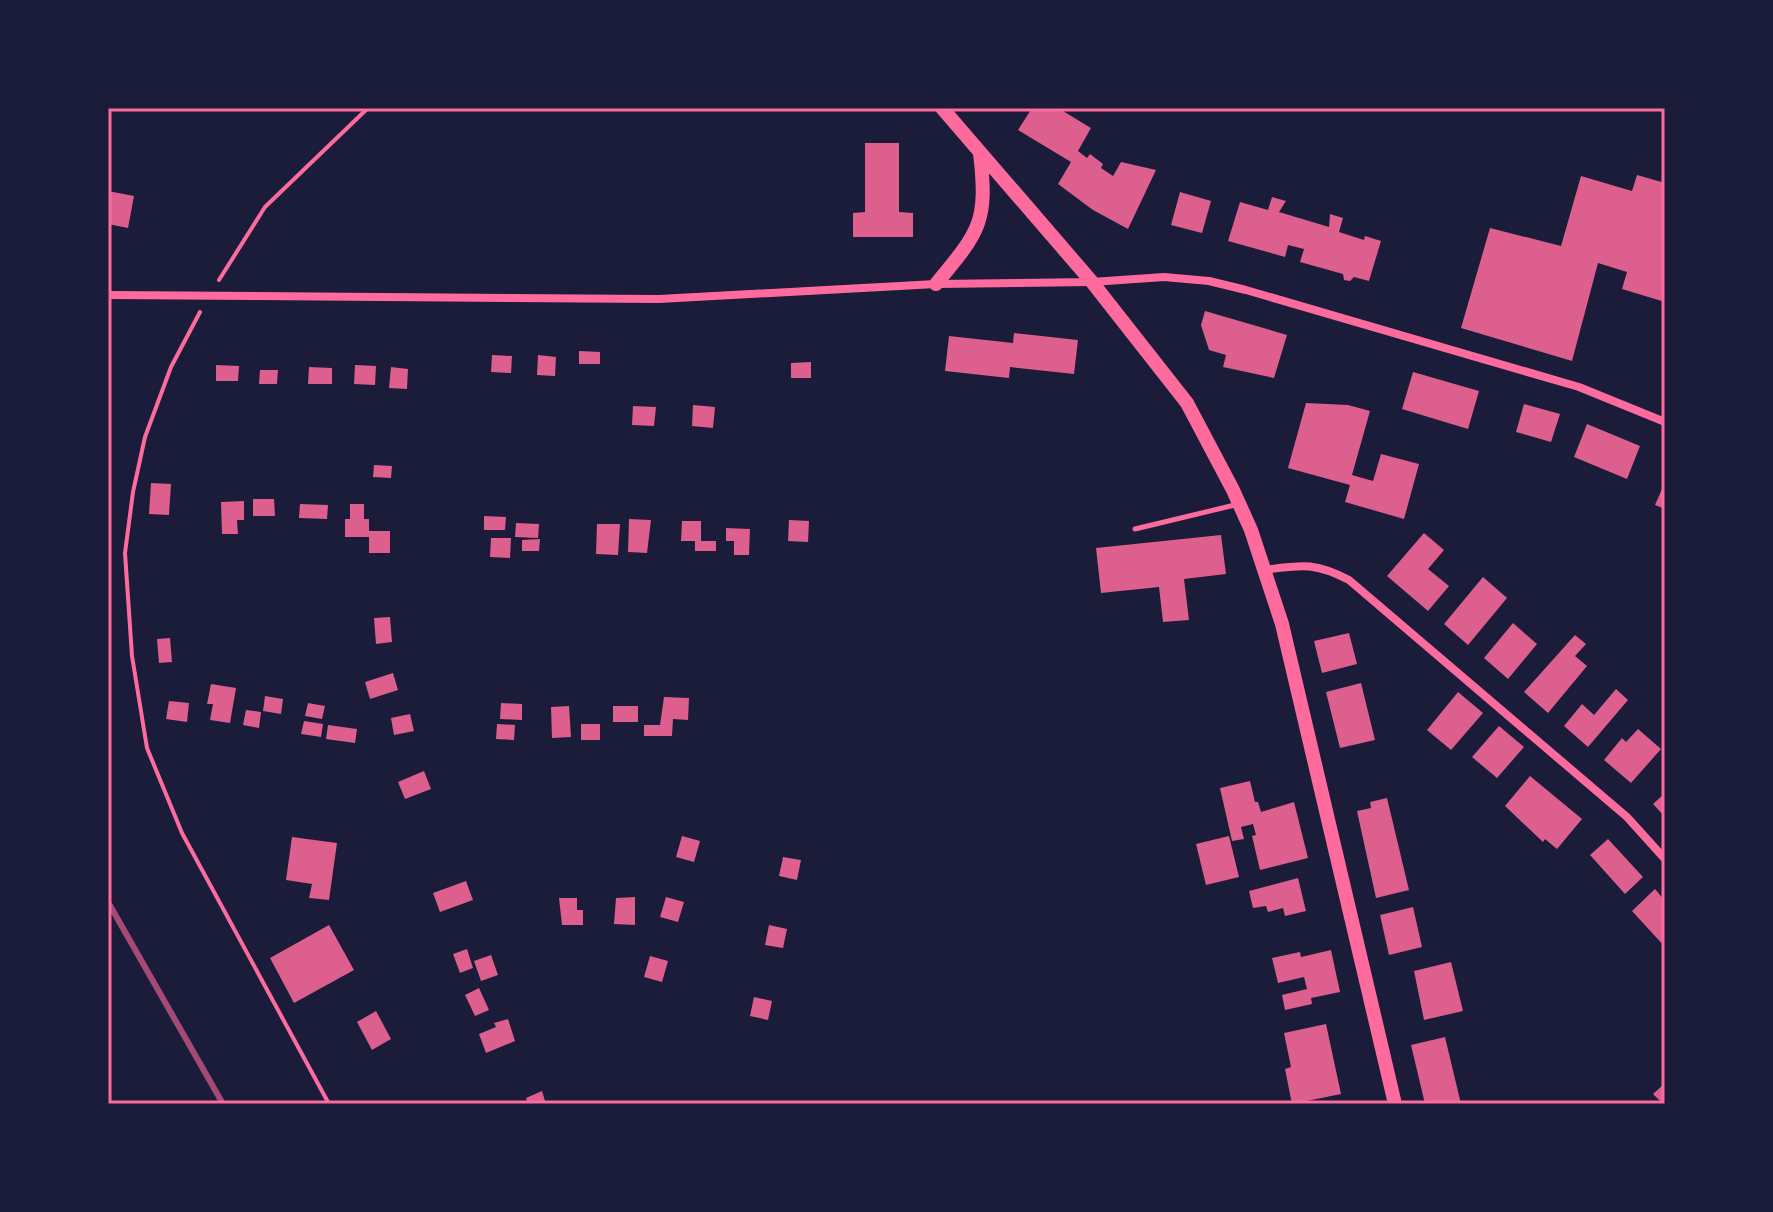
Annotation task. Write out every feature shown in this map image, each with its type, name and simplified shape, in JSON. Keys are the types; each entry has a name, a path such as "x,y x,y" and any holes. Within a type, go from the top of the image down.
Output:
{"street":[{"path":"942,108 1092,282 1187,403 1240,504 1282,624 1395,1104"},
{"path":"936,284 962,253 981,219 985,195 980,152"},
{"path":"108,295 659,299 936,284 1092,282 1164,277 1209,281 1234,287 1579,387 1665,422"},
{"path":"1264,570 1306,564 1349,580 1627,817 1665,859"}],"lane":[{"path":"1135,529 1240,504"}],"path":[{"path":"329,1104 182,833 147,748 132,656 125,553 133,492 145,437 171,367 209,296 265,207 368,108"},
{"path":"108,1102 117,1104"}],"building":[{"path":"1032,108 1058,108 1091,128 1078,151 1087,158 1090,154 1103,164 1101,168 1113,176 1121,162 1156,170 1128,229 1093,210 1058,184 1071,162 1018,130"},
{"path":"865,143 899,143 899,212 913,213 913,237 853,237 853,213 865,212"},
{"path":"1637,175 1665,183 1665,302 1622,289 1627,272 1598,263 1572,361 1461,328 1490,228 1561,246 1581,176 1632,191"},
{"path":"108,191 134,196 128,228 108,224"},
{"path":"1180,192 1211,201 1202,233 1171,225"},
{"path":"1272,197 1286,201 1279,212 1329,227 1330,214 1343,218 1339,232 1364,240 1365,236 1381,241 1369,281 1354,277 1350,281 1344,280 1343,274 1300,262 1304,249 1288,245 1285,257 1228,241 1240,202 1268,210"},
{"path":"1205,311 1287,335 1274,378 1223,367 1226,355 1209,350 1201,325"},
{"path":"1014,333 1078,340 1074,374 1010,367 1009,378 945,371 949,336 1013,343"},
{"path":"579,351 600,352 600,364 579,364"},
{"path":"492,355 512,356 511,373 491,372"},
{"path":"538,355 556,357 555,376 537,375"},
{"path":"811,362 811,378 791,378 791,363"},
{"path":"216,365 239,366 238,381 216,381"},
{"path":"355,365 376,366 375,385 354,384"},
{"path":"309,367 332,368 332,384 308,384"},
{"path":"391,367 408,369 407,389 389,388"},
{"path":"260,370 278,370 277,384 259,384"},
{"path":"1413,372 1479,391 1468,429 1402,409"},
{"path":"1306,403 1348,405 1370,411 1352,475 1373,481 1381,454 1419,464 1404,519 1345,502 1350,485 1288,468"},
{"path":"1524,404 1560,414 1551,442 1516,432"},
{"path":"693,405 715,407 713,428 692,426"},
{"path":"633,406 656,407 654,426 632,425"},
{"path":"1587,424 1640,446 1627,479 1574,457"},
{"path":"374,465 392,466 391,478 373,477"},
{"path":"1665,482 1665,509 1655,505"},
{"path":"151,483 171,484 169,515 149,514"},
{"path":"253,499 274,499 275,516 253,516"},
{"path":"244,501 244,520 237,520 238,534 222,534 221,502"},
{"path":"300,504 328,505 327,519 299,518"},
{"path":"350,504 364,504 364,519 369,519 369,531 390,531 390,553 369,553 369,537 345,537 345,519 350,519"},
{"path":"484,516 506,517 505,530 484,530"},
{"path":"629,519 651,520 647,553 628,552"},
{"path":"789,520 809,521 808,542 788,541"},
{"path":"682,521 701,521 701,541 716,541 716,551 695,551 695,541 681,541"},
{"path":"516,523 539,524 538,538 515,537"},
{"path":"597,524 620,524 618,555 596,554"},
{"path":"726,528 750,529 749,555 734,555 734,541 726,541"},
{"path":"1424,533 1444,550 1428,569 1449,586 1428,611 1387,576"},
{"path":"1221,535 1226,574 1184,579 1189,620 1163,622 1159,587 1101,593 1096,548"},
{"path":"491,538 511,538 510,558 490,557"},
{"path":"540,539 539,551 522,551 522,540"},
{"path":"1483,577 1507,598 1468,645 1444,624"},
{"path":"390,617 392,642 376,644 374,618"},
{"path":"1513,623 1537,644 1508,679 1484,658"},
{"path":"1349,633 1357,664 1322,673 1314,641"},
{"path":"1575,635 1586,644 1575,656 1587,666 1548,713 1524,692"},
{"path":"170,638 172,662 159,663 157,639"},
{"path":"393,673 398,690 370,699 365,682"},
{"path":"1361,683 1375,740 1340,748 1326,692"},
{"path":"211,684 236,688 230,723 210,720 213,704 207,704"},
{"path":"1616,689 1628,700 1588,747 1564,726 1582,704 1594,715"},
{"path":"1458,692 1483,713 1451,750 1427,730"},
{"path":"265,696 283,699 281,714 263,711"},
{"path":"664,697 689,698 688,720 673,719 672,736 644,736 644,725 660,725"},
{"path":"169,701 189,703 187,722 166,719"},
{"path":"308,703 325,706 322,719 305,716"},
{"path":"501,703 522,704 522,720 500,719"},
{"path":"569,706 571,737 552,738 551,707"},
{"path":"613,706 638,706 638,722 613,722"},
{"path":"246,710 261,712 259,728 243,725"},
{"path":"410,714 414,731 394,735 391,718"},
{"path":"304,721 323,724 321,737 301,734"},
{"path":"497,724 515,725 514,740 496,739"},
{"path":"581,724 600,724 600,740 581,740"},
{"path":"328,725 357,729 355,743 326,739"},
{"path":"1499,726 1524,747 1497,778 1472,757"},
{"path":"1638,729 1661,749 1631,783 1604,760 1622,738 1626,742"},
{"path":"424,771 431,789 405,799 398,782"},
{"path":"1530,776 1582,819 1557,849 1545,839 1543,842 1505,806"},
{"path":"1250,781 1261,812 1294,802 1308,858 1260,870 1252,836 1256,835 1253,824 1241,827 1244,839 1232,841 1220,788"},
{"path":"1665,793 1665,817 1653,804"},
{"path":"1387,798 1409,890 1376,898 1357,811 1371,808 1370,802"},
{"path":"682,836 700,841 694,862 676,857"},
{"path":"1229,836 1239,877 1206,885 1196,844"},
{"path":"292,837 337,843 329,900 309,898 312,884 286,880"},
{"path":"1608,839 1643,877 1625,894 1590,855"},
{"path":"783,857 801,860 797,880 779,876"},
{"path":"1298,878 1306,911 1285,916 1283,908 1268,912 1266,906 1253,908 1249,891"},
{"path":"466,881 473,900 440,912 433,893"},
{"path":"1655,889 1665,901 1665,947 1632,911"},
{"path":"635,897 635,925 614,924 616,898"},
{"path":"666,897 684,902 678,922 660,917"},
{"path":"559,898 577,898 577,910 583,910 583,925 562,925"},
{"path":"1413,907 1422,947 1389,955 1380,915"},
{"path":"329,925 354,970 294,1003 270,958"},
{"path":"769,925 787,929 783,948 765,945"},
{"path":"467,949 473,968 460,973 453,954"},
{"path":"1331,950 1340,992 1311,998 1312,1004 1285,1010 1282,995 1307,989 1304,977 1278,983 1272,958 1300,952 1301,957"},
{"path":"491,955 498,975 481,981 474,961"},
{"path":"650,956 668,961 662,982 644,977"},
{"path":"1451,962 1463,1011 1424,1020 1414,971"},
{"path":"479,988 489,1010 475,1016 465,995"},
{"path":"754,997 772,1001 768,1020 750,1016"},
{"path":"376,1011 391,1039 372,1050 357,1022"},
{"path":"508,1019 515,1041 486,1053 479,1034 496,1027 494,1023"},
{"path":"1326,1024 1341,1094 1292,1104 1285,1069 1291,1067 1284,1033"},
{"path":"1445,1037 1461,1104 1425,1104 1411,1045"},
{"path":"1665,1083 1665,1104 1663,1104 1653,1094"},
{"path":"542,1091 546,1104 528,1104 526,1098"}],"railway":[{"path":"108,902 223,1104"}]}
